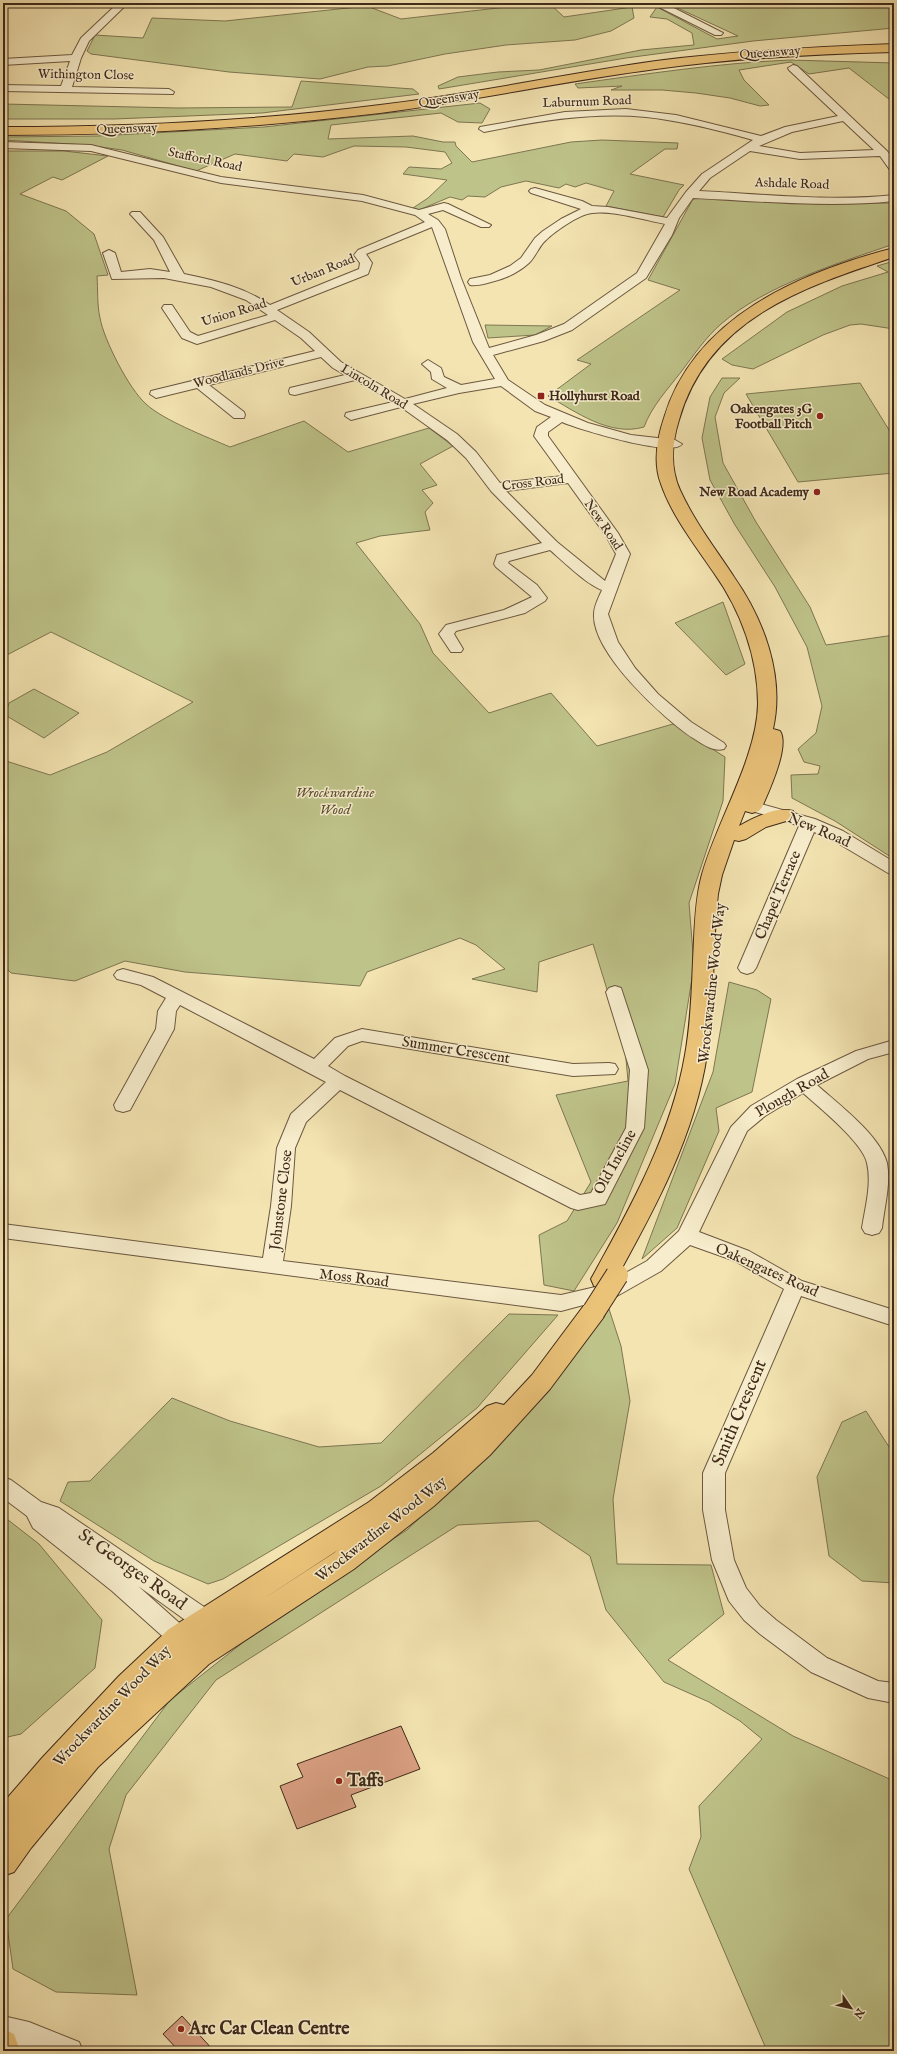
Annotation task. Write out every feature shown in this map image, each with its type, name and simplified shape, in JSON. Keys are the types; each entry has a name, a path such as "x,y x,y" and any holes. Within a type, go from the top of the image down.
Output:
{"main road":[{"path":"668,57 757,45 826,38"},
{"name":"Queensway","path":"3,125 150,123 309,112 409,100 668,57 808,45 894,43"},
{"name":"Queensway","path":"3,130 146,129 338,115 436,102 656,65 758,54 894,48"},
{"path":"656,65 792,57 894,58"},
{"name":"Wrockwardine Wood Way","path":"610,1277 667,1152 690,1081 697,1045 707,897 713,871 745,805 766,776 771,756 775,703 774,684 765,640 757,617 735,579 700,528 686,502 680,486 675,457 670,444 674,409 683,387 696,365 716,342 756,309 792,289 816,278 894,252"},
{"name":"Wrockwardine Wood Way","path":"3,1825 52,1767 124,1691 189,1647 225,1638 344,1560 425,1498 481,1447 536,1387 610,1277 638,1239 657,1201 679,1150 694,1104 708,1051 722,889 728,865 740,835 745,805 764,729 767,697 758,641 745,610 726,577 695,533 669,483 665,456 676,433 691,391 705,367 722,347 747,324 768,308 798,292 894,257"},
{"path":"740,835 759,823 786,815 770,799 766,776"},
{"name":"Wrockwardine Wood Way","path":"3,1862 20,1838 88,1758 154,1694 189,1647 205,1620 378,1510 442,1461 496,1412 546,1355 587,1312"},
{"path":"3,2044 4,2051"}],"street":[{"path":"66,88 76,58 86,39 123,3"},
{"path":"656,3 718,33"},
{"path":"3,62 76,58"},
{"path":"793,68 799,72 844,118 883,153 894,168"},
{"name":"Withington Close","path":"3,88 66,88 169,92"},
{"name":"Laburnum Road","path":"484,129 531,119 567,114 607,112 646,114 678,119 762,139"},
{"path":"486,353 540,338 568,327 642,275 672,222 690,194 716,168 762,139 799,126 844,118"},
{"name":"Stafford Road","path":"3,145 90,148 221,180 363,198 419,213"},
{"path":"748,147 800,156 883,153"},
{"path":"535,191 556,192 590,209 608,210 672,222"},
{"name":"Ashdale Road","path":"690,194 785,199 876,200 894,198"},
{"path":"419,213 444,206 485,225"},
{"path":"474,281 486,280 501,275 524,261 543,237 570,218 590,209"},
{"path":"419,213 434,222 439,229 455,278 479,342 503,382 540,408 560,417 619,437 670,444"},
{"path":"142,216 159,239 179,276"},
{"name":"Urban Road","path":"272,313 364,271 366,263 360,255 362,252 434,222"},
{"name":"Lincoln Road","path":"109,253 116,276 150,273 179,276 236,290 250,297 305,335 337,365 355,376 382,389 464,447 496,488 552,545 584,570 597,583 611,589"},
{"name":"Union Road","path":"168,308 186,335 197,340 272,313"},
{"path":"479,342 540,338"},
{"name":"Woodlands Drive","path":"156,394 323,352"},
{"path":"428,364 437,372 438,379 459,389"},
{"path":"295,391 355,376"},
{"path":"351,416 404,404 459,389 503,382"},
{"path":"199,383 239,415"},
{"name":"New Road","path":"560,417 542,430 542,436 571,479 613,536 623,554 601,615 604,627 618,654 658,703 685,725 718,746"},
{"name":"Cross Road","path":"496,488 571,479"},
{"path":"456,649 446,634 451,628 532,605 540,598 534,588 500,564 502,558 552,545"},
{"name":"New Road","path":"745,805 786,815 809,823 848,841 894,869"},
{"name":"Chapel Terrace","path":"747,968 809,823"},
{"path":"123,975 147,981 317,1068 338,1081"},
{"name":"Old Incline","path":"338,1081 578,1204 598,1199 635,1128 639,1070 615,992"},
{"path":"123,1105 165,1030 167,1011 177,996"},
{"name":"Summer Crescent","path":"317,1068 337,1044 348,1037 362,1035 573,1070 609,1069"},
{"name":"Plough Road","path":"687,1236 740,1127 758,1111 804,1084 862,1055 894,1046"},
{"name":"Johnstone Close","path":"272,1267 281,1206 286,1148 298,1119 338,1081"},
{"path":"804,1084 837,1112 870,1149 877,1162 872,1228"},
{"name":"Moss Road","path":"3,1231 272,1267 561,1303 610,1291 654,1266 687,1236"},
{"name":"Oakengates Road","path":"687,1236 742,1256 795,1286 894,1318"},
{"name":"Smith Crescent","path":"795,1286 714,1473 714,1510 723,1560 737,1594 752,1613 768,1627 819,1665 876,1691 894,1693"},
{"name":"St Georges Road","path":"3,1486 34,1509 51,1514 205,1620 225,1638"},
{"name":"St Georges Road","path":"34,1509 41,1521 120,1584 189,1647"},
{"path":"3,2029 29,2035 70,2051"}],"green space":[{"path":"549,3 564,17 632,7 634,18 611,31 575,40 506,45 445,54 388,66 368,67 320,79 229,72 91,54 87,51 95,35 143,38 152,18 225,21 367,6 401,19"},
{"path":"894,3 894,28 753,41 626,58 439,89 438,86 458,77 498,72 539,70 641,50 694,45 692,33 667,19 650,17 657,7 717,39 738,36 669,4"},
{"path":"790,60 894,63 894,103 849,68 809,74 791,62 739,70 744,80 769,105 760,106 730,98 696,93 662,90 611,90 622,86 578,88 575,84 709,66"},
{"path":"301,81 413,89 419,94 262,113 114,119 3,119 3,104 177,108 292,107"},
{"path":"480,103 490,109 482,123 458,122 441,113 331,125 328,139 413,136 443,142 455,142 456,146 472,162 571,142 602,140 678,143 677,149 665,149 630,174 684,185 679,190 663,217 606,206 614,191 586,183 575,187 566,184 559,188 526,181 501,187 485,197 468,196 462,200 450,197 419,210 413,208 428,198 447,180 403,174 409,167 441,169 452,163 445,152 406,147 354,146 323,157 294,154 287,161 235,154 196,171 122,150 87,145 3,140 3,137 97,136 264,127"},
{"name":"Wrockwardine Wood","path":"3,151 64,151 108,156 62,180 53,177 20,194 66,211 94,234 108,275 97,276 98,308 106,339 118,364 139,397 163,416 186,428 230,447 304,421 348,452 429,428 453,446 420,464 437,485 422,490 433,503 425,512 430,530 380,536 356,543 420,624 433,653 489,713 551,693 597,746 673,724 725,757 723,801 689,903 694,966 675,1084 617,1223 574,1291 544,1285 539,1235 567,1221 591,1182 556,1095 628,1081 625,1048 593,944 539,962 537,992 472,979 505,969 476,945 460,938 367,972 360,986 185,972 125,961 75,981 11,973 3,965 3,760 50,775 107,752 193,702 51,632 3,657"},
{"path":"703,197 818,204 894,203 894,244 804,276 759,298 739,310 715,329 700,347 665,392 647,419 644,427 619,429 606,426 582,415 548,396 591,364 577,360 680,290 648,280 693,199"},
{"path":"894,261 894,329 861,324 850,325 823,335 753,369 732,365 722,359 787,312 842,286 888,272 877,266"},
{"path":"485,325 552,326 535,335 488,338"},
{"path":"722,378 740,378 724,393 715,417 723,463 756,522 810,607 826,645 894,635 894,859 835,821 792,798 791,775 818,774 820,766 804,762 798,749 816,733 822,706 807,647 775,587 735,525 710,480 702,438 710,397"},
{"name":"Oakengates 3G Football Pitch","path":"860,383 894,438 894,473 798,482 746,394"},
{"path":"723,602 745,664 726,675 675,623"},
{"path":"34,689 79,713 44,738 5,715 9,703"},
{"path":"729,982 757,990 771,999 752,1092 716,1108 719,1131 677,1228 642,1259 713,1072"},
{"path":"609,1309 621,1346 630,1401 613,1499 617,1564 711,1565 724,1614 668,1660 793,1736 894,1781 894,2051 767,2051 689,1869 701,1837 699,1806 762,1739 740,1721 709,1702 664,1682 606,1610 590,1556 538,1521 458,1525 216,1680 126,1795 109,1849 137,1995 56,1992 13,1969 6,1919 170,1700 288,1607 407,1530 511,1432"},
{"path":"509,1314 558,1315 477,1408 381,1486 223,1579 208,1584 154,1561 60,1501 68,1482 90,1481 172,1398 230,1421 319,1447 381,1443"},
{"path":"866,1411 891,1450 894,1450 894,1583 862,1581 829,1556 817,1477 842,1422"},
{"path":"3,1516 39,1544 102,1620 95,1668 21,1734 3,1738 3,1692 6,1688 3,1687"}],"building":[{"name":"Taffs","path":"401,1726 420,1769 351,1795 356,1807 297,1829 280,1786 303,1777 297,1764"},
{"name":"Arc Car Clean Centre","path":"182,2016 214,2051 179,2051 163,2034"}],"place":[{"name":"Hollyhurst Road","path":"541,396"},
{"name":"Oakengates 3G Football Pitch","path":"820,416"},
{"name":"New Road Academy","path":"817,492"},
{"name":"Taffs","path":"339,1781"},
{"name":"Arc Car Clean Centre","path":"181,2029"}]}
